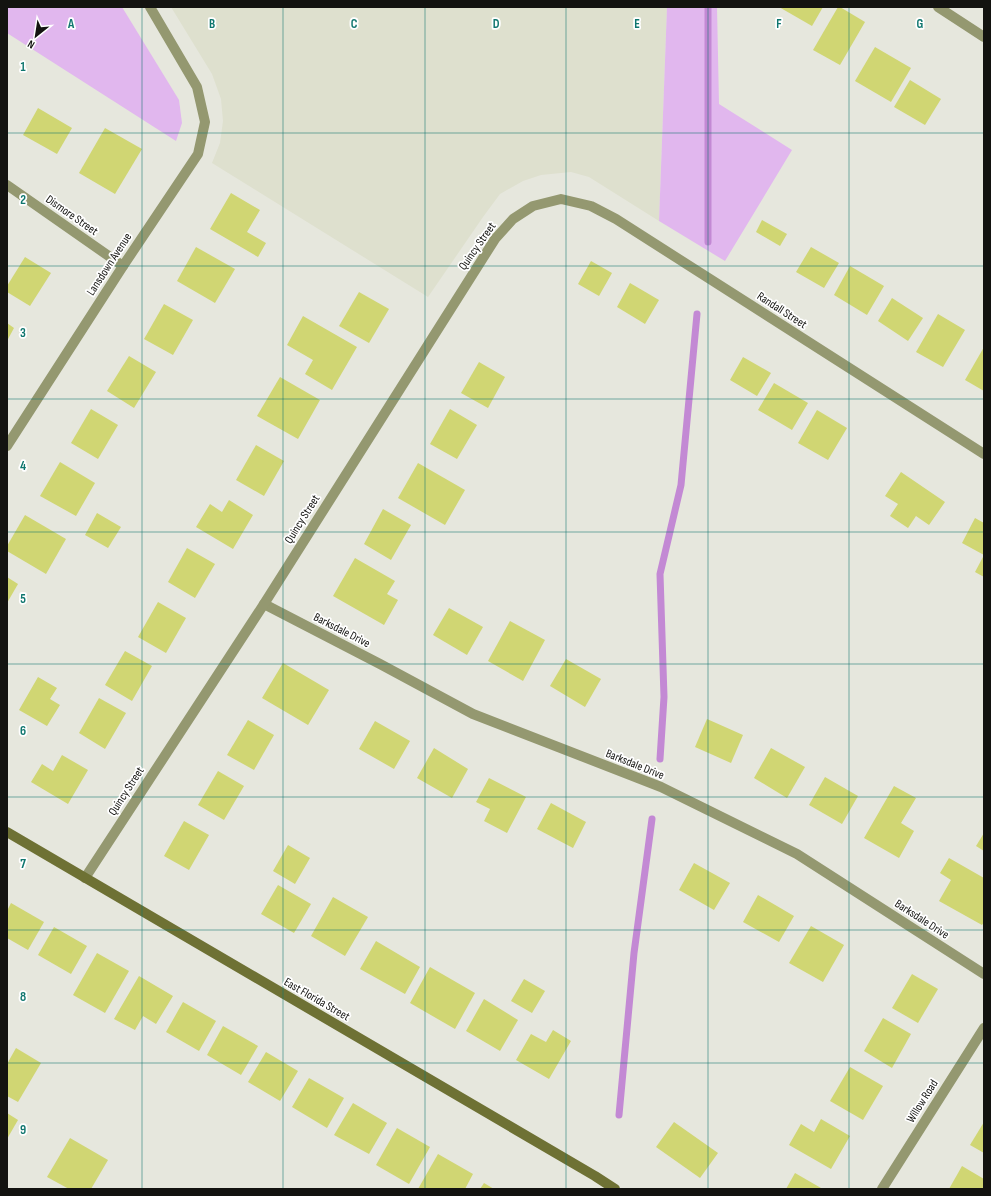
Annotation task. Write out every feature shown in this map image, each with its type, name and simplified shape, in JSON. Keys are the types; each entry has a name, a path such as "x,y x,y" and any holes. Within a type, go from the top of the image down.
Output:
{"main road":[{"name":"East Florida Street","path":"7,832 615,1189"}],"street":[{"name":"Lansdown Avenue","path":"7,446 123,266 198,154 204,122 197,87 150,7"},
{"path":"938,7 984,37"},
{"name":"Dismore Street","path":"7,185 123,266"},
{"name":"Randall Street","path":"561,199 591,206 616,219 984,454"},
{"name":"Quincy Street","path":"85,878 264,604 495,239 513,219 533,206 561,199"},
{"name":"Barksdale Drive","path":"264,604 473,714 661,787 798,854 984,974"},
{"name":"Willow Road","path":"882,1189 984,1028"}],"shaded area":[{"path":"7,7 122,7 179,100 182,123 176,141 7,33"},
{"path":"171,7 667,7 659,221 589,177 571,172 541,175 523,181 500,194 428,297 212,163 220,143 223,121 221,99 212,74"},
{"path":"667,7 717,7 719,104 792,150 725,261 659,221"}],"building":[{"path":"779,7 823,7 812,26"},
{"path":"838,7 865,22 840,65 813,50"},
{"path":"875,47 911,68 891,102 855,81"},
{"path":"910,80 941,99 925,125 894,107"},
{"path":"38,108 72,128 57,154 23,135"},
{"path":"105,128 142,149 115,194 79,173"},
{"path":"231,193 260,210 247,232 266,243 258,257 210,229"},
{"path":"762,220 787,234 780,246 756,232"},
{"path":"196,247 235,269 215,303 177,281"},
{"path":"811,247 839,263 824,288 796,272"},
{"path":"25,257 51,273 30,306 7,292 7,286"},
{"path":"591,261 612,273 599,296 578,284"},
{"path":"850,266 884,286 867,315 834,295"},
{"path":"630,283 659,300 645,324 617,307"},
{"path":"359,292 389,309 369,343 339,326"},
{"path":"892,298 923,318 908,341 878,321"},
{"path":"164,304 193,320 173,355 144,339"},
{"path":"938,314 965,330 943,367 916,352"},
{"path":"303,316 357,347 332,390 305,374 313,360 287,345"},
{"path":"7,323 14,328 7,341"},
{"path":"984,347 984,391 965,380"},
{"path":"129,356 156,372 134,408 107,391"},
{"path":"743,357 771,373 757,396 730,380"},
{"path":"479,362 505,377 488,408 461,393"},
{"path":"280,377 320,400 298,439 257,416"},
{"path":"774,383 808,403 792,430 758,410"},
{"path":"91,409 118,425 98,459 71,443"},
{"path":"450,409 477,425 457,459 430,444"},
{"path":"817,410 847,428 828,460 798,443"},
{"path":"256,445 284,461 264,496 236,480"},
{"path":"60,462 95,483 76,516 40,496"},
{"path":"418,463 465,490 445,525 398,498"},
{"path":"901,472 945,502 929,525 916,516 908,528 890,516 898,504 885,496"},
{"path":"229,500 253,515 233,549 196,527 210,504 222,512"},
{"path":"383,509 411,525 391,560 364,544"},
{"path":"97,513 121,527 108,548 85,535"},
{"path":"25,515 66,539 46,574 7,551 7,546"},
{"path":"975,518 984,523 984,555 962,543"},
{"path":"187,548 215,564 195,598 168,582"},
{"path":"984,555 984,577 975,572"},
{"path":"355,558 395,581 387,594 398,600 384,625 333,596"},
{"path":"7,577 18,584 7,603"},
{"path":"158,602 186,618 166,653 138,637"},
{"path":"449,608 483,627 467,655 433,635"},
{"path":"510,621 545,640 523,681 488,661"},
{"path":"125,651 152,666 132,701 105,685"},
{"path":"566,659 601,679 585,707 550,686"},
{"path":"283,663 329,690 308,725 262,698"},
{"path":"38,677 57,688 50,699 60,705 47,726 19,710"},
{"path":"99,698 126,713 105,749 79,733"},
{"path":"707,719 743,735 731,763 695,747"},
{"path":"248,720 274,735 254,770 227,755"},
{"path":"375,721 410,741 394,769 359,749"},
{"path":"434,748 468,769 452,798 417,778"},
{"path":"771,748 805,767 787,798 754,778"},
{"path":"62,755 88,770 68,804 31,782 42,764 53,771"},
{"path":"218,771 244,786 224,820 198,805"},
{"path":"825,777 858,796 842,824 809,805"},
{"path":"489,778 526,797 507,833 484,821 490,809 476,802"},
{"path":"894,786 916,798 901,823 914,831 899,858 864,838"},
{"path":"551,803 586,822 573,848 537,829"},
{"path":"184,821 209,835 189,870 164,856"},
{"path":"984,833 984,851 976,846"},
{"path":"288,845 310,858 295,884 273,871"},
{"path":"949,858 984,878 984,922 982,925 939,901 951,880 940,873"},
{"path":"694,863 730,883 714,910 679,890"},
{"path":"278,885 311,904 294,933 261,914"},
{"path":"758,895 794,916 779,942 743,922"},
{"path":"333,897 368,917 345,956 311,936"},
{"path":"11,903 44,922 28,950 7,938 7,911"},
{"path":"811,926 844,945 823,982 789,963"},
{"path":"54,927 87,946 71,974 38,955"},
{"path":"376,941 420,967 405,994 360,969"},
{"path":"97,953 129,971 105,1013 73,995"},
{"path":"430,967 475,993 455,1029 410,1003"},
{"path":"912,974 938,989 918,1023 892,1008"},
{"path":"139,976 173,996 156,1024 143,1016 135,1030 114,1019"},
{"path":"524,979 545,991 532,1013 511,1001"},
{"path":"484,999 518,1020 500,1051 466,1031"},
{"path":"183,1002 216,1021 199,1051 166,1032"},
{"path":"883,1018 911,1034 892,1068 864,1051"},
{"path":"223,1026 258,1046 241,1075 207,1055"},
{"path":"553,1030 571,1041 549,1079 516,1060 531,1034 546,1042"},
{"path":"16,1048 41,1063 18,1102 7,1096 7,1064"},
{"path":"266,1052 298,1071 280,1101 248,1082"},
{"path":"850,1067 883,1086 863,1120 830,1101"},
{"path":"309,1078 344,1098 327,1128 292,1107"},
{"path":"353,1103 387,1123 369,1154 334,1135"},
{"path":"7,1113 18,1120 7,1139"},
{"path":"821,1119 850,1136 831,1169 789,1145 801,1124 814,1132"},
{"path":"674,1122 718,1153 700,1178 656,1147"},
{"path":"984,1122 984,1153 970,1145"},
{"path":"397,1128 430,1147 409,1184 376,1165"},
{"path":"70,1138 108,1160 91,1189 69,1189 47,1177"},
{"path":"438,1154 473,1174 465,1189 418,1189"},
{"path":"962,1166 984,1179 984,1189 949,1189"},
{"path":"795,1173 821,1188 786,1189"},
{"path":"484,1183 494,1189 480,1189"}],"waterway":[{"path":"708,7 708,242"},
{"path":"660,759 664,697 660,574 681,485 697,314"},
{"path":"619,1115 634,953 652,819"}]}
